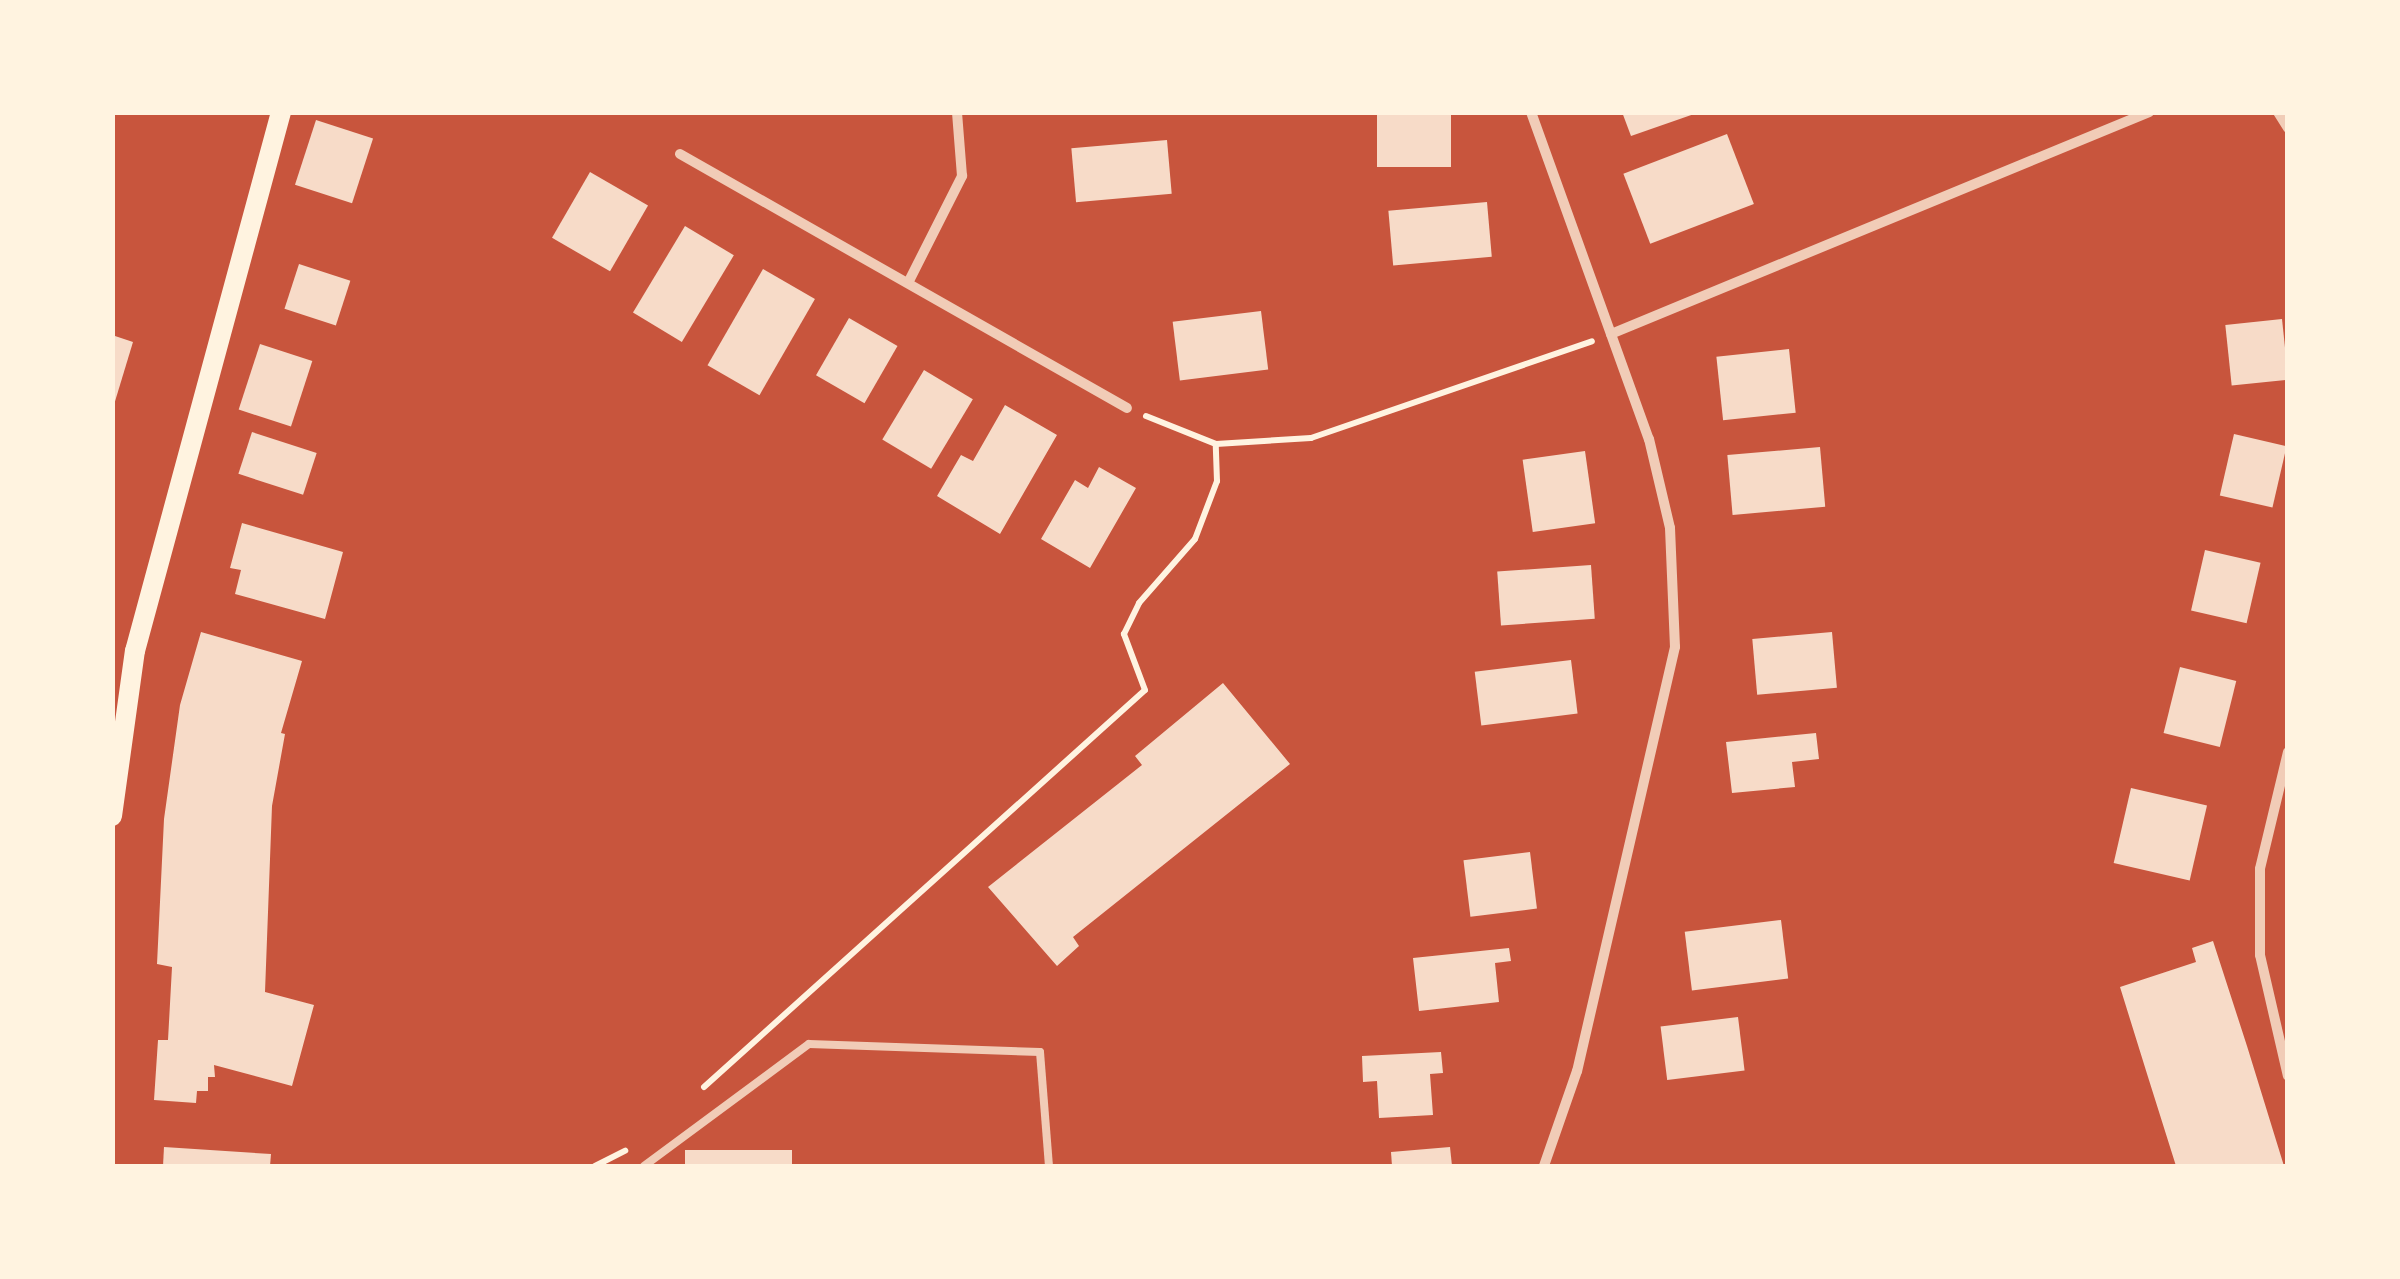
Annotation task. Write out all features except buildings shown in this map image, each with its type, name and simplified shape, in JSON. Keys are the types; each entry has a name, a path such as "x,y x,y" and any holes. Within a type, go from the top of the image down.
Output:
{"main road":[{"path":"112,816 135,652 280,112"}],"street":[{"path":"908,281 962,176 957,112"},
{"path":"1530,112 1649,440 1670,528 1675,646 1577,1071 1544,1166"},
{"path":"1611,334 2149,112"},
{"path":"2278,112 2288,128"},
{"path":"680,154 1127,408"},
{"path":"2288,752 2260,869 2260,955 2288,1076"}],"lane":[{"path":"644,1166 809,1044 1040,1052 1048,1166"}],"path":[{"path":"1127,408 1216,444 1311,438 1611,334"},
{"path":"694,1096 1145,690 1124,634 1139,603 1195,539 1216,481 1216,444"},
{"path":"595,1166 639,1141"}]}
